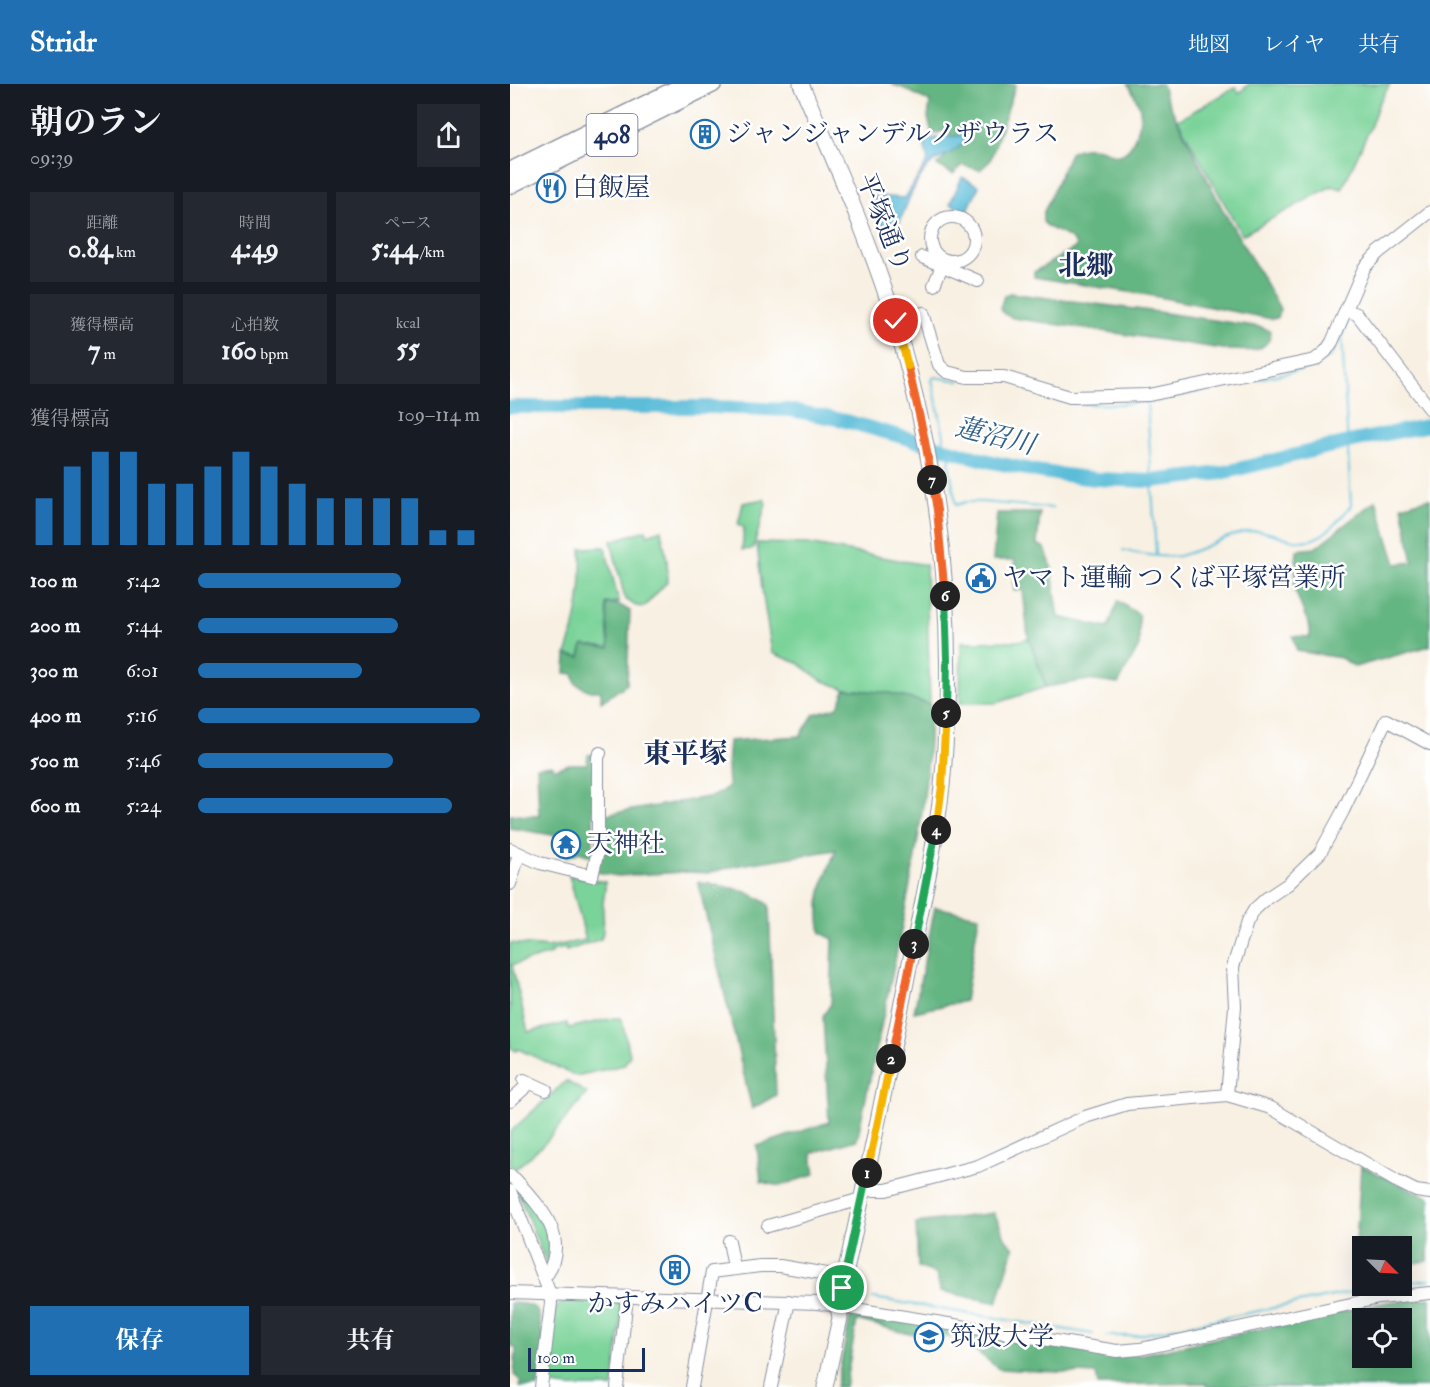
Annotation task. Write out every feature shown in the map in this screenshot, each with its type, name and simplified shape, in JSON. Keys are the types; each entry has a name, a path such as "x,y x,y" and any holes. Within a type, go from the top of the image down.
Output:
{"highway":[{"name":"408","path":"510,171 686,84"},
{"name":"408","path":"510,185 713,84"}],"main road":[{"name":"平塚通り","path":"801,84 872,253 896,321 924,436 937,510 946,610 947,694 942,786 927,881 838,1306 840,1318 825,1387"},
{"name":"平塚通り","path":"815,1387 830,1316 838,1306"}],"street":[{"path":"896,321 923,313 939,364 947,372 967,377 1004,377 1058,394 1081,398 1149,395 1315,360 1326,351 1332,342 1364,268 1371,259 1430,212"},
{"path":"922,257 942,263 978,281"},
{"path":"934,285 942,263"},
{"path":"1346,310 1357,314 1430,409"},
{"path":"1227,1095 1235,1007 1233,968 1247,921 1255,909 1288,884 1320,853 1343,811 1386,720 1430,744"},
{"path":"510,884 514,851 540,863 592,876 597,851 598,757 600,753"},
{"path":"510,1101 527,1081 546,1090"},
{"path":"768,1226 862,1195 978,1166 1085,1117 1127,1104 1227,1095 1270,1108 1396,1181 1416,1191 1430,1193"},
{"path":"510,1176 516,1179 545,1212 552,1227 554,1258 548,1273 543,1275"},
{"path":"510,1193 550,1294 551,1304 541,1387"},
{"path":"729,1241 734,1268"},
{"path":"692,1387 712,1272 734,1268 780,1266 844,1277"},
{"path":"510,1293 789,1301 838,1306 1117,1351 1140,1349 1379,1298 1430,1293"},
{"path":"617,1387 627,1297"},
{"path":"771,1387 789,1301"}],"green space":[{"path":"891,84 1016,84 990,161 980,170 962,165 953,174 937,165 949,149 948,130 932,134 928,118 930,102"},
{"path":"1128,84 1162,84 1165,96 1222,208 1280,309 1277,318 1272,319 1148,295 1034,277 1034,272 1075,248 1076,245 1070,238 1051,229 1043,222 1043,214 1070,153 1083,148 1092,148 1120,155 1129,149 1132,143 1138,129 1140,115 1138,103"},
{"path":"1249,84 1390,84 1378,105 1342,189 1332,186 1242,235 1178,120 1236,87 1239,93"},
{"path":"1009,293 1261,327 1270,331 1270,338 1258,349 1230,350 1013,318 1004,314 1000,308 1004,296"},
{"path":"764,499 766,504 753,549 742,550 744,527 738,525 743,503"},
{"path":"1430,499 1430,646 1355,667 1341,658 1297,651 1293,636 1310,637 1310,628 1294,588 1297,550 1315,548 1376,500 1396,564 1413,562 1402,506"},
{"path":"997,513 1040,513 1037,544 1045,548 1051,565 1059,617 1108,628 1118,601 1139,615 1139,646 1118,684 1088,680 1046,687 1028,636 1023,590 1014,591 1015,560 993,560"},
{"path":"646,530 648,535 661,530 667,560 668,581 644,607 636,606 625,599 611,541"},
{"path":"757,543 808,544 926,565 930,704 889,693 845,689 821,680 798,663 772,653"},
{"path":"605,547 619,602 606,603 609,648 583,645 580,657 566,655 579,603 581,548"},
{"path":"606,604 618,604 630,611 627,684 601,702 601,691 590,691 576,684 573,674 565,673 566,655 580,657 583,645 609,648"},
{"path":"1029,638 1046,687 996,703 960,703 961,642 1018,641"},
{"path":"845,689 889,693 930,704 924,799 896,956 857,1140 812,1153 815,1174 780,1186 761,1182 757,1146 829,1122 823,1016 831,1004 833,939 821,933 819,910 821,890 836,850 740,865 708,873 617,876 596,872 603,815 714,796 728,787 729,741 800,736 814,714 838,707"},
{"path":"594,754 593,857 579,852 566,856 554,848 570,850 571,838 510,828 510,815 539,816 537,767 552,765 555,769 569,764 587,764 588,755"},
{"path":"569,875 605,882 601,939 566,951 565,948 551,951 551,954 512,965 528,1032 567,1023 568,1028 614,1018 620,1018 622,1021 630,1055 624,1065 576,1076 510,1047 510,943 548,947 586,940"},
{"path":"698,882 744,891 769,905 776,1095 752,1109"},
{"path":"935,907 979,916 965,1001 914,1012"},
{"path":"566,1081 587,1093 546,1142 514,1170 510,1164 510,1132"},
{"path":"1361,1166 1430,1198 1428,1261 1412,1263 1412,1236 1356,1236"},
{"path":"513,1180 550,1229 548,1268"},
{"path":"994,1213 1006,1239 1014,1248 997,1303 940,1291 937,1274 918,1267 916,1223"},
{"name":"筑波大学","path":"1430,1298 1430,1387 1207,1387 1206,1383 1098,1385 1096,1374 999,1369 958,1337 909,1334 857,1320 845,1387 836,1387 851,1313 1138,1355 1352,1310 1352,1368 1412,1368 1412,1308 1360,1308 1388,1302"},
{"path":"572,1299 620,1301 623,1305 613,1387 570,1387 545,1384 556,1307"},
{"path":"510,1303 530,1305 539,1316 541,1331 544,1334 538,1387 520,1387 521,1381 514,1375 516,1348 510,1346"}],"water":[{"path":"966,135 960,146 931,164 922,174 899,224 883,227 873,215 875,196 905,198 928,161 924,144 927,139"},
{"path":"962,177 979,186 967,212 950,204"}],"waterway":[{"path":"1123,550 1151,555 1179,556 1225,538 1254,531 1306,541 1319,537 1334,525 1351,506 1342,336 1349,318"},
{"path":"1049,397 1091,404 1135,403 1163,399 1310,368 1331,356 1340,339"},
{"path":"943,448 944,436 932,380 934,377 960,381"},
{"path":"1027,390 1044,396"},
{"name":"蓮沼川","path":"1147,402 1156,555"},
{"name":"蓮沼川","path":"510,407 713,407 791,410 842,420 992,462 1042,472 1096,479 1151,481 1222,473 1348,442 1430,425"},
{"path":"952,451 949,463 956,505 966,502 982,502 1052,508"},
{"path":"1412,1282 1430,1280"},
{"path":"1106,1336 1134,1336 1352,1292"},
{"path":"873,1298 1093,1334"}],"place":[{"name":"ジャンジャンデルノザウラス","path":"705,134"},
{"name":"白飯屋","path":"551,188"},
{"name":"ヤマト運輸 つくば平塚営業所","path":"981,578"},
{"name":"天神社","path":"566,844"},
{"name":"かすみハイツC","path":"675,1270"},
{"name":"筑波大学","path":"929,1337"}],"district":[{"name":"北郷","path":"1086,266"},
{"name":"東平塚","path":"685,754"}],"route":[{"path":"842,1288 927,881 942,786 945,745 946,610 937,510 912,380 896,321"}]}
